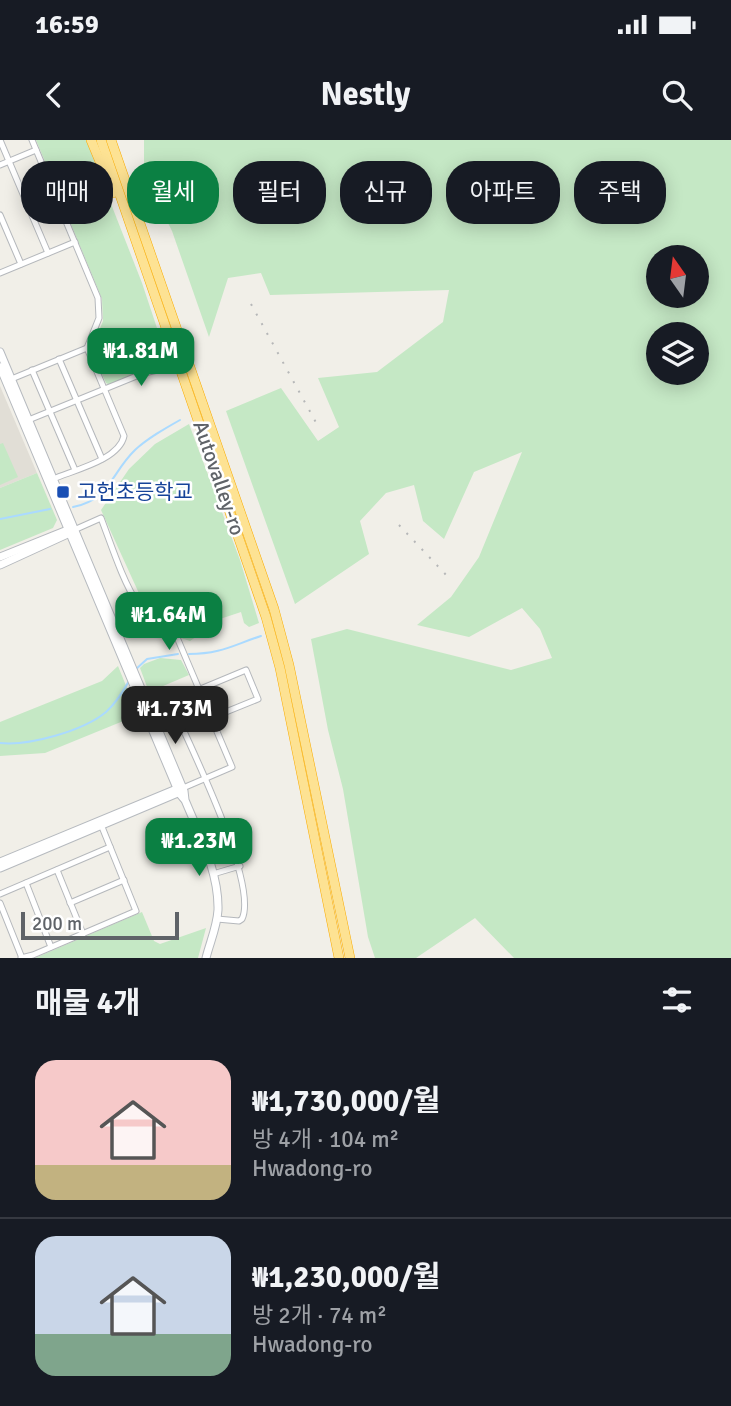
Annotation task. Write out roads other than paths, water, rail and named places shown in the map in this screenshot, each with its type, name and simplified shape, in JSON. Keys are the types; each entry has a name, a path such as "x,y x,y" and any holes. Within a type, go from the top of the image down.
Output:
{"highway":[{"path":"91,140 133,237"},
{"name":"Autovalley-ro","path":"101,140 133,237 196,396"},
{"name":"Autovalley-ro","path":"111,140 127,189"},
{"path":"118,140 127,182"},
{"name":"Autovalley-ro","path":"139,224 266,617 339,958"},
{"name":"Autovalley-ro","path":"205,425 274,609 350,958"}],"street":[{"path":"0,140 48,253"},
{"path":"9,380 87,348 98,324 99,305 32,140"},
{"path":"0,165 36,150"},
{"path":"0,215 21,264"},
{"path":"0,273 75,242"},
{"path":"53,479 115,452 124,436 87,348"},
{"path":"0,352 9,380 185,800 213,874 217,894 216,919 206,958"},
{"path":"59,359 102,459"},
{"path":"0,367 9,380"},
{"path":"26,421 144,373 171,367"},
{"path":"32,370 75,470"},
{"path":"26,421 53,479 71,531"},
{"path":"0,557 101,519 138,603 149,616 173,631 232,767 0,862"},
{"path":"0,565 71,531"},
{"path":"150,710 246,670 258,699 211,718"},
{"path":"135,681 150,710 179,790"},
{"path":"170,701 240,866 245,892 245,915 239,921 216,919"},
{"path":"0,903 22,958 136,911 100,823"},
{"path":"0,868 100,823"},
{"path":"0,894 110,848"},
{"path":"213,874 240,866"},
{"path":"57,870 83,934"},
{"path":"70,903 124,880"},
{"path":"26,883 51,947"}],"waterway":[{"path":"73,507 103,492 135,450 180,420"},
{"path":"0,519 50,509"},
{"path":"189,654 218,651 261,636"},
{"path":"135,670 147,659 178,654"},
{"path":"0,743 40,740 84,725 110,709 129,681"}],"railway":[{"path":"251,304 319,428"},
{"path":"399,525 449,578"}],"place":[{"name":"고헌초등학교","path":"63,492"}]}
